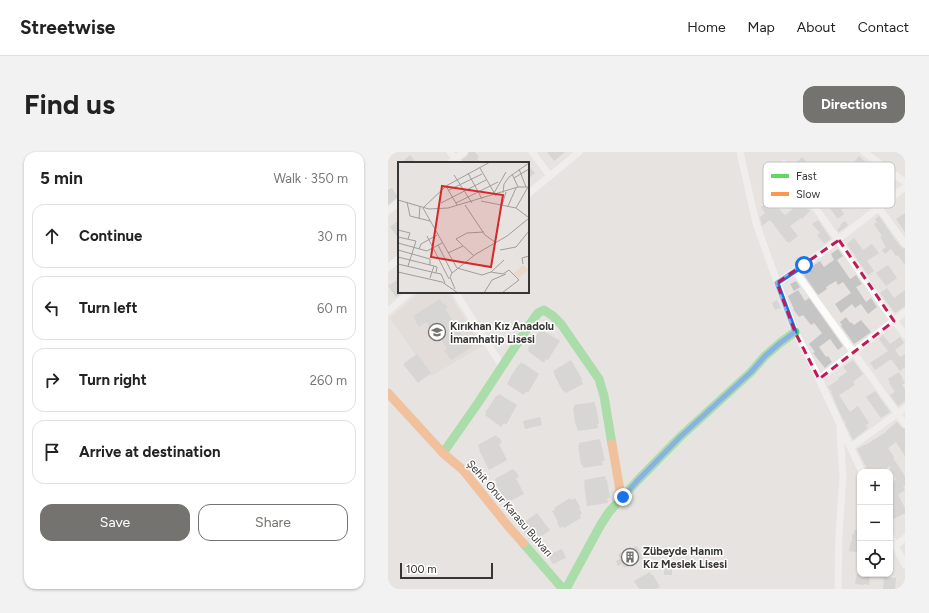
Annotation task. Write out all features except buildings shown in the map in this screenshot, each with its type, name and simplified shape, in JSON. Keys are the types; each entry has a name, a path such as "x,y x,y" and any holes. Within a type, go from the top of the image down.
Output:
{"street":[{"path":"450,152 454,162 464,152"},
{"path":"532,152 550,176"},
{"path":"529,193 580,152"},
{"path":"740,152 756,223 795,332 819,379 861,469"},
{"path":"864,152 878,162"},
{"path":"895,175 905,182"},
{"path":"895,195 905,187"},
{"path":"388,211 398,203"},
{"path":"816,208 905,335"},
{"path":"777,283 839,240 879,208 905,244"},
{"path":"388,268 398,259"},
{"path":"795,271 905,424"},
{"path":"388,311 409,293"},
{"path":"456,293 502,366"},
{"path":"443,453 538,313 544,310 548,312 565,329 598,378 601,385 620,490 623,497"},
{"path":"819,379 905,312"},
{"path":"565,589 609,512 680,437 751,372 765,356 795,332"},
{"name":"Şehit Onur Karasu Bulvarı","path":"388,393 443,453 463,470 508,526 565,589"},
{"path":"851,447 905,408"},
{"path":"838,589 839,534 843,477 840,425"},
{"path":"895,546 905,538"},
{"path":"893,541 905,565"}],"highlighted area":[{"path":"839,240 894,321 819,379 795,332 777,283"}],"shaded area":[{"name":"Kırıkhan Kız Anadolu İmamhatip Lisesi","path":"419,293 449,293 482,346 431,376 390,318"}],"traffic: fast":[{"path":"443,453 530,324 538,313 544,310 561,324 599,379 604,396 612,444"},
{"path":"566,589 609,512 680,437 751,372 765,356 795,332"},
{"path":"523,543 563,589"}],"traffic: slow":[{"path":"388,393 443,453 463,470 523,543"},
{"path":"612,444 620,490 623,497"}],"place":[{"name":"Kırıkhan Kız Anadolu İmamhatip Lisesi","path":"437,332"},
{"name":"Zübeyde Hanım Kız Meslek Lisesi","path":"630,557"}],"route":[{"path":"623,497 680,437 751,372 765,356 795,332 777,283 804,265"}]}
